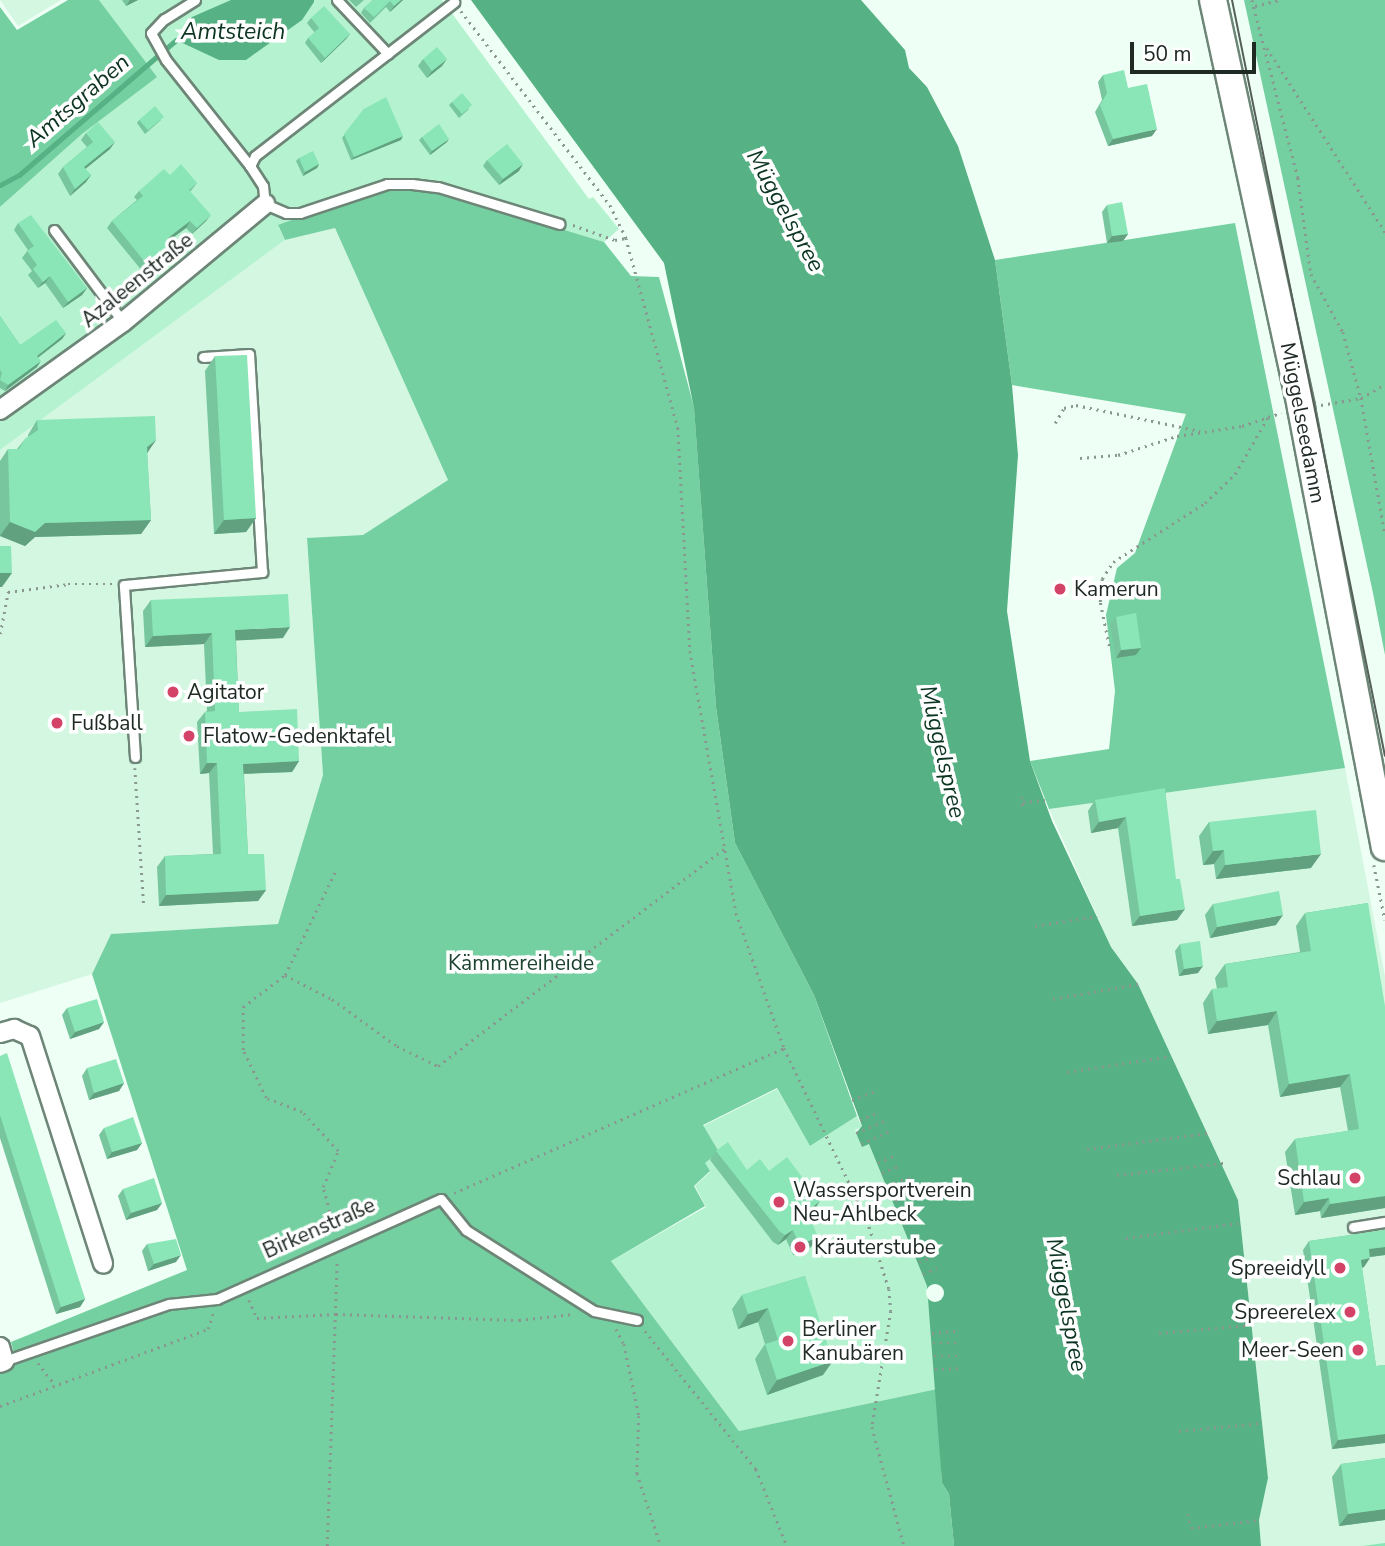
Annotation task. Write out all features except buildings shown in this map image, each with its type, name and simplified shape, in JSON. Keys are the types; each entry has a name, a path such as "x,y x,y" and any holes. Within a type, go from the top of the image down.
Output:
{"main road":[{"name":"Müggelseedamm","path":"1213,0 1301,408 1385,847"}],"street":[{"name":"Azaleenstraße","path":"0,410 123,322 265,204"},
{"path":"0,1033 14,1029 30,1036 103,1264"}],"lane":[{"path":"194,0 164,19 151,33 166,60 250,166 263,187 265,204 286,214 300,213 387,184 412,184 438,187 560,223"},
{"path":"337,0 388,54"},
{"path":"250,166 255,156 454,2"},
{"path":"54,230 123,322"},
{"path":"135,757 124,584 261,572 249,355 203,357"},
{"path":"441,1199 466,1230 594,1311 637,1320"},
{"name":"Birkenstraße","path":"1,1357 30,1352 169,1304 217,1299 441,1199"},
{"path":"1353,1227 1385,1222"}],"path":[{"path":"1252,0 1267,48 1306,217 1311,274 1343,332 1360,398 1385,534"},
{"path":"1254,6 1279,0"},
{"path":"454,2 610,205 626,238 678,428 691,651 736,913 784,1048 822,1136 867,1220 889,1289 891,1311 872,1427 904,1546"},
{"path":"1267,48 1385,232"},
{"path":"560,223 615,240 626,238"},
{"path":"1331,403 1360,398 1385,384"},
{"path":"1055,423 1064,408 1076,405 1203,432"},
{"path":"1080,458 1118,455 1301,408"},
{"path":"1109,646 1100,602 1102,579 1112,562 1205,503 1235,474 1268,417"},
{"path":"0,634 8,592 68,584 124,584"},
{"path":"135,757 144,907"},
{"path":"1023,807 1022,799 1045,800"},
{"path":"285,975 332,999 397,1046 438,1066 724,849"},
{"path":"327,1546 338,1243 323,1187 338,1152 302,1112 265,1098 243,1050 243,1007 285,975 337,870"},
{"path":"1035,926 1097,916"},
{"path":"1053,999 1138,984"},
{"path":"441,1199 784,1048"},
{"path":"1067,1072 1171,1056"},
{"path":"852,1100 874,1091"},
{"path":"860,1120 879,1112"},
{"path":"856,1133 887,1120"},
{"path":"861,1144 892,1130"},
{"path":"1087,1149 1208,1133"},
{"path":"878,1163 896,1155"},
{"path":"1117,1175 1223,1163"},
{"path":"882,1173 901,1165"},
{"path":"888,1186 910,1177"},
{"path":"895,1201 911,1194"},
{"path":"898,1209 916,1202"},
{"path":"903,1223 919,1216"},
{"path":"1126,1238 1238,1223"},
{"path":"914,1249 928,1243"},
{"path":"919,1262 933,1256"},
{"path":"923,1274 937,1268"},
{"path":"244,1287 257,1318 337,1314 519,1320 594,1311"},
{"path":"0,1406 208,1329 217,1299"},
{"path":"618,1316 616,1330 624,1344 639,1416 637,1473 661,1546"},
{"path":"637,1320 756,1469 787,1546"},
{"path":"1159,1333 1250,1325"},
{"path":"932,1333 957,1331"},
{"path":"933,1343 958,1343"},
{"path":"30,1352 55,1385"},
{"path":"934,1356 959,1356"},
{"path":"935,1369 959,1368"},
{"path":"1179,1431 1261,1423"},
{"path":"1188,1514 1191,1528 1259,1520"}],"shaded area":[{"path":"0,0 61,0 18,26"},
{"path":"99,0 442,0 589,199 593,197 619,229 604,242 452,196 278,226 285,240 0,450 0,207 82,134 156,77"},
{"path":"335,228 448,480 363,535 307,539 323,775 278,924 111,934 92,974 0,1003 0,450 285,240"},
{"path":"1345,768 1385,976 1385,1546 1261,1546 1259,1520 1268,1478 1238,1200 1138,984 1111,947 1049,809"},
{"path":"777,1089 810,1146 857,1116 862,1127 855,1130 862,1146 869,1144 927,1286 937,1389 739,1431 611,1261 706,1207 695,1186 710,1172 704,1163 719,1152 703,1126"}],"green space":[{"path":"68,0 99,0 157,77 82,134 0,207 0,7 17,30"},
{"path":"1244,0 1385,0 1385,655 1373,593"},
{"name":"Kämmereiheide","path":"383,187 450,195 604,242 631,276 659,277 694,407 716,707 735,843 814,995 857,1116 810,1146 777,1088 703,1125 719,1152 705,1163 710,1171 694,1186 705,1206 611,1261 739,1431 937,1389 942,1483 949,1494 954,1546 0,1546 0,1371 17,1364 11,1342 187,1270 92,974 111,934 278,924 323,775 307,538 363,535 448,480 335,228 285,240 278,225"},
{"path":"1235,223 1345,768 1049,809 1030,761 1109,749 1115,691 1106,615 1117,568 1135,553 1186,414 1012,385 995,260"}],"water":[{"name":"Amtsteich","path":"231,0 314,2 302,20 246,60 219,60 176,40 192,17"},
{"name":"Müggelspree","path":"471,0 861,0 905,50 909,68 927,87 958,146 995,260 1012,385 1018,455 1007,611 1030,761 1052,821 1111,947 1138,984 1238,1200 1268,1478 1259,1520 1261,1546 954,1546 949,1494 942,1483 927,1286 869,1144 862,1147 856,1133 862,1126 814,995 735,843 716,707 694,408 664,263"}],"pier":[{"path":"935,1284 941,1287 944,1293 941,1299 935,1302 929,1299 926,1293 929,1287"}],"waterway":[{"name":"Amtsgraben","path":"0,185 19,175 176,40"}],"tram line":[{"path":"1232,0 1385,756"}],"place":[{"name":"Kamerun","path":"1060,589"},
{"name":"Agitator","path":"173,692"},
{"name":"Fußball","path":"57,723"},
{"name":"Flatow-Gedenktafel","path":"189,736"},
{"name":"Schlau","path":"1355,1178"},
{"name":"Wassersportverein Neu-Ahlbeck","path":"779,1202"},
{"name":"Kräuterstube","path":"800,1247"},
{"name":"Spreeidyll","path":"1340,1268"},
{"name":"Spreerelex","path":"1350,1312"},
{"name":"Berliner Kanubären","path":"788,1341"},
{"name":"Meer-Seen","path":"1358,1350"}]}
